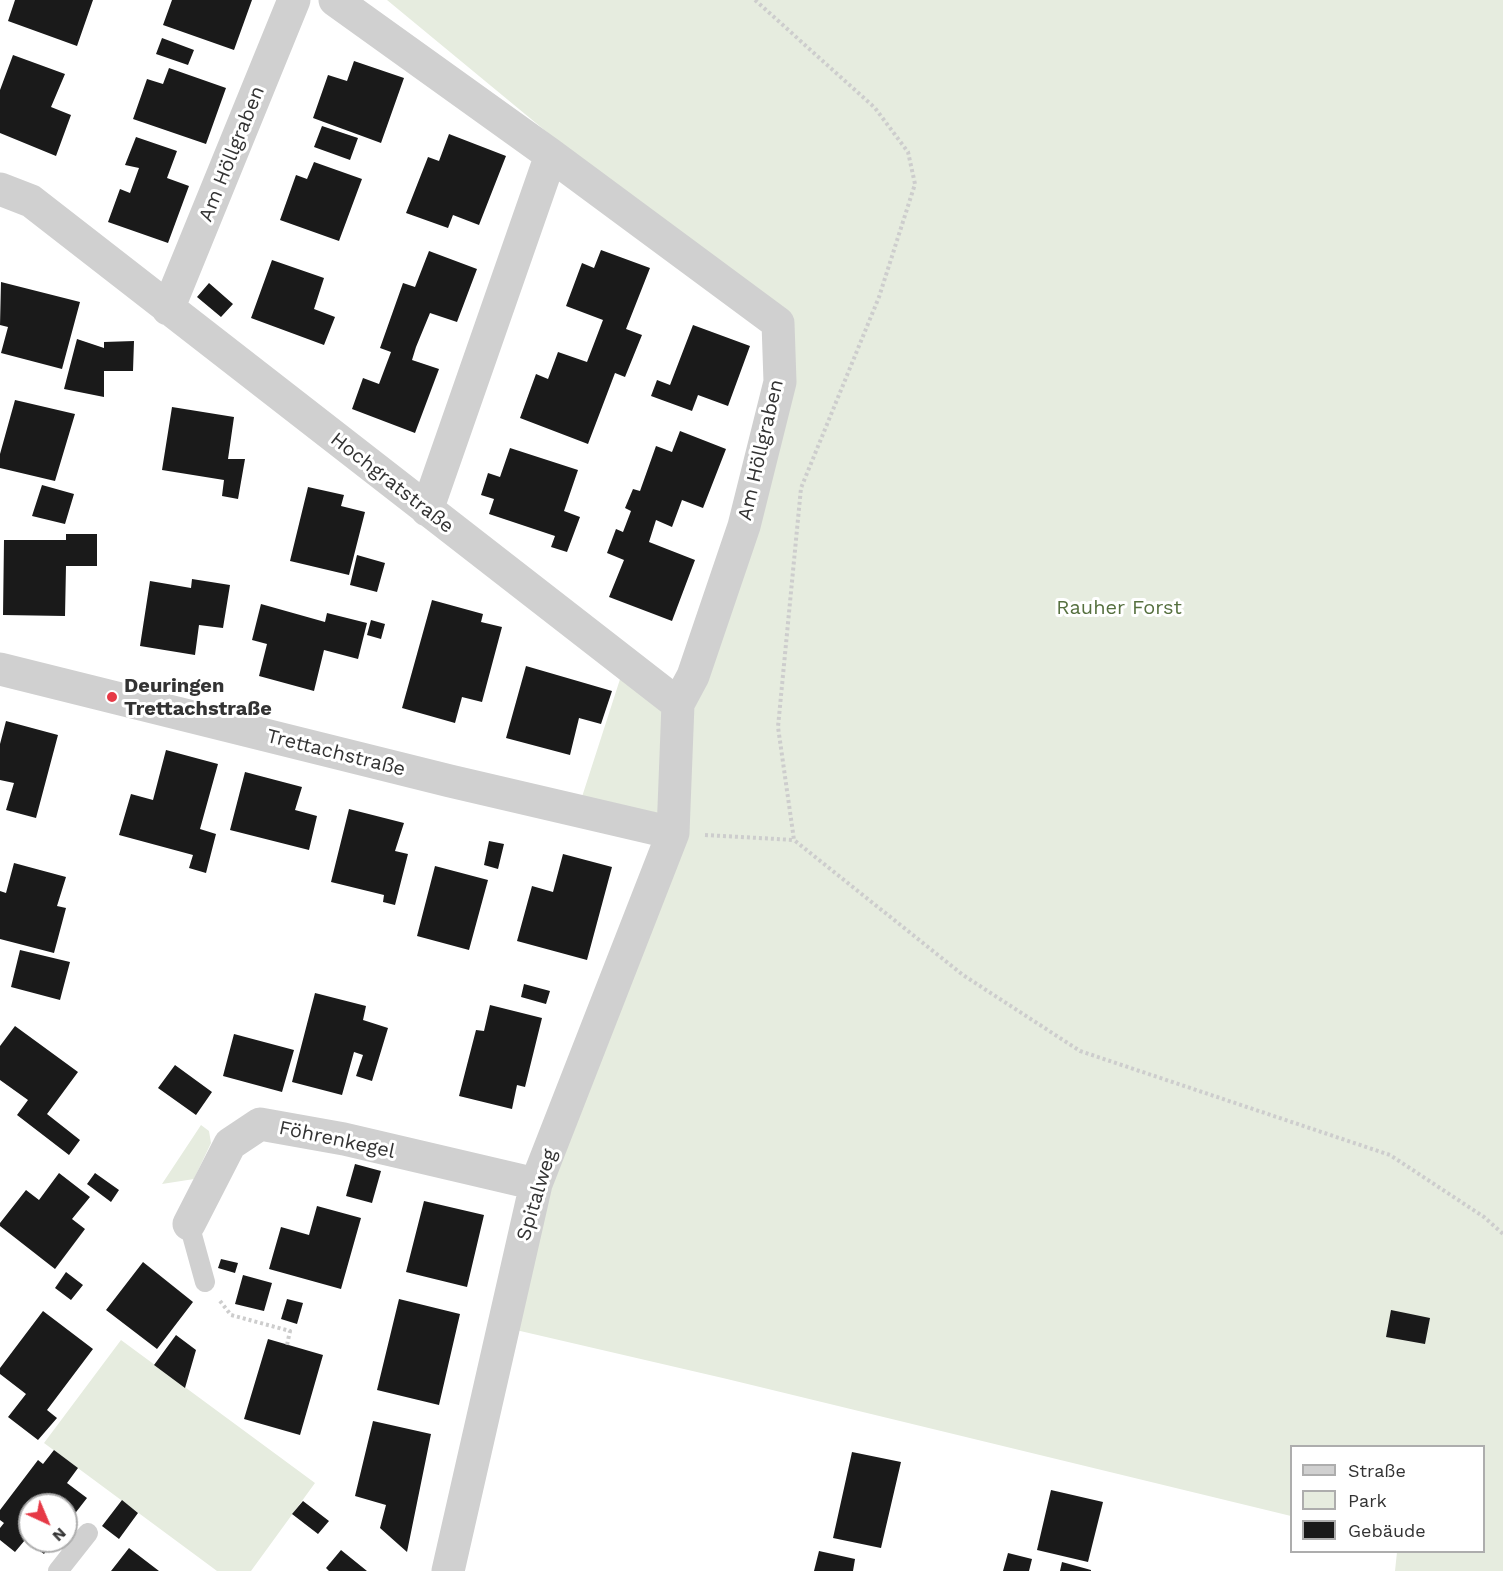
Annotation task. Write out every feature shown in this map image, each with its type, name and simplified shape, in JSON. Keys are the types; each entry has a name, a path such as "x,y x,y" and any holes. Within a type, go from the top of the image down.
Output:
{"street":[{"name":"Am Höllgraben","path":"168,309 294,0"},
{"name":"Am Höllgraben","path":"335,0 551,155 778,323 780,382 744,526 693,676 678,704"},
{"path":"427,510 551,155"},
{"name":"Hochgratstraße","path":"0,189 31,201 678,704"},
{"name":"Trettachstraße","path":"0,669 450,782 673,833"},
{"path":"673,833 678,704"},
{"name":"Spitalweg","path":"448,1571 536,1184 673,833"},
{"name":"Föhrenkegel","path":"189,1224 230,1144 260,1124 344,1139 536,1184"}],"lane":[{"path":"189,1224 205,1282"},
{"path":"58,1571 88,1533"}],"path":[{"path":"755,0 875,108 908,152 915,184 879,297 801,488 778,727 794,840"},
{"path":"673,833 794,840 963,975 1080,1051 1390,1155 1484,1217 1503,1234"},
{"path":"205,1282 231,1315 290,1331 287,1345"}],"green space":[{"name":"Rauher Forst","path":"387,0 1503,0 1503,1571 1395,1571 1397,1553 1485,1553 1485,1445 1290,1445 1290,1516 503,1327 673,833 693,676 778,323"},
{"path":"622,673 669,707 664,822 580,803"},
{"path":"201,1125 209,1131 211,1143 194,1179 162,1184"},
{"path":"121,1340 315,1483 251,1571 217,1571 44,1443"}],"building":[{"path":"15,0 93,0 77,46 8,21"},
{"path":"172,0 252,0 234,50 163,25"},
{"path":"162,38 194,50 188,65 156,54"},
{"path":"13,55 65,74 51,107 71,115 56,156 0,133 0,90"},
{"path":"354,61 404,78 381,143 313,118 328,75 347,81"},
{"path":"169,68 226,88 206,144 133,119 147,79 163,84"},
{"path":"322,126 358,138 350,160 314,147"},
{"path":"449,134 506,156 479,225 453,215 448,228 406,213 428,157 439,161"},
{"path":"136,137 177,151 167,178 189,186 168,243 108,222 120,189 130,193 139,168 125,165"},
{"path":"314,162 362,179 339,241 280,220 296,175 307,179"},
{"path":"601,250 650,268 626,329 642,335 625,377 615,373 588,444 520,418 536,374 548,379 558,352 587,362 603,320 566,306 582,263 594,268"},
{"path":"429,251 477,269 457,322 430,313 416,347 412,360 439,369 415,433 352,409 363,378 379,384 391,352 380,348 403,283 415,287"},
{"path":"272,260 324,278 314,309 335,317 324,345 251,318"},
{"path":"1,282 80,302 62,369 1,353 8,327 0,325"},
{"path":"209,283 233,304 221,317 197,297"},
{"path":"693,325 750,346 728,406 698,395 692,411 651,396 657,380 670,385"},
{"path":"77,339 104,348 104,342 134,341 133,371 104,371 104,397 64,389"},
{"path":"15,400 75,414 55,481 0,468 0,454"},
{"path":"172,407 234,417 228,459 245,459 238,499 222,496 224,480 162,470"},
{"path":"680,431 726,449 703,508 682,500 672,527 656,520 649,542 695,560 672,621 609,597 624,560 607,553 616,529 623,532 631,511 625,508 633,489 640,491 656,446 672,452"},
{"path":"510,448 578,470 564,511 580,517 567,552 551,547 555,536 489,514 494,499 481,495 488,473 500,477"},
{"path":"42,485 74,494 65,524 32,516"},
{"path":"308,487 344,495 341,506 365,512 349,575 290,561"},
{"path":"66,534 97,534 97,566 66,566 65,616 3,615 4,540 66,540"},
{"path":"357,555 385,563 377,592 350,585"},
{"path":"192,579 230,585 223,628 199,625 195,655 140,646 150,581 191,588"},
{"path":"432,600 483,614 481,622 502,627 482,702 462,697 455,723 402,708"},
{"path":"261,604 325,622 327,613 367,623 358,659 324,650 314,691 259,676 267,644 252,640"},
{"path":"371,620 385,624 381,639 367,635"},
{"path":"526,666 612,691 601,724 579,718 570,755 506,738"},
{"path":"6,721 58,735 36,818 6,810 14,783 0,780 0,744"},
{"path":"166,750 218,764 200,829 216,834 206,873 189,868 193,855 119,835 131,794 153,800"},
{"path":"245,772 302,787 295,810 317,816 309,850 230,830"},
{"path":"349,809 404,823 395,851 408,854 395,905 383,902 384,895 331,882"},
{"path":"489,841 504,844 498,869 484,865"},
{"path":"563,854 612,867 587,960 517,941 532,886 553,892"},
{"path":"14,863 66,877 57,906 66,908 54,953 0,939 0,891 6,893"},
{"path":"435,866 488,880 469,950 417,936"},
{"path":"20,950 70,962 60,1000 11,987"},
{"path":"524,984 550,991 546,1004 521,997"},
{"path":"315,993 366,1006 363,1020 388,1028 372,1081 356,1076 363,1055 354,1052 342,1095 292,1082"},
{"path":"490,1005 542,1018 525,1087 517,1085 512,1109 459,1096 476,1030 484,1031"},
{"path":"15,1026 78,1072 47,1114 80,1140 69,1155 17,1115 28,1100 0,1080 0,1046"},
{"path":"234,1034 294,1050 282,1092 223,1076"},
{"path":"175,1065 212,1092 196,1115 158,1088"},
{"path":"355,1164 381,1171 372,1203 346,1196"},
{"path":"59,1173 90,1197 72,1219 85,1229 55,1269 0,1226 0,1223 26,1190 39,1200"},
{"path":"95,1173 119,1190 111,1202 87,1184"},
{"path":"424,1201 484,1215 467,1287 406,1272"},
{"path":"317,1206 361,1218 341,1289 269,1269 281,1227 309,1235"},
{"path":"221,1259 238,1263 235,1273 218,1268"},
{"path":"143,1262 193,1302 157,1349 106,1310"},
{"path":"66,1272 83,1285 71,1300 55,1288"},
{"path":"243,1275 272,1283 264,1311 235,1304"},
{"path":"287,1299 303,1303 297,1324 281,1319"},
{"path":"399,1299 460,1314 439,1405 377,1390"},
{"path":"1391,1310 1430,1318 1425,1344 1386,1337"},
{"path":"43,1311 93,1349 47,1410 57,1418 38,1440 8,1417 26,1394 0,1374 0,1368"},
{"path":"176,1335 196,1350 185,1388 154,1365"},
{"path":"268,1339 323,1355 300,1435 244,1419"},
{"path":"373,1421 431,1434 407,1552 380,1528 386,1505 355,1496"},
{"path":"54,1450 78,1468 67,1483 87,1498 78,1510 78,1493 18,1493 18,1548 15,1552 0,1540 0,1528 4,1523 0,1520 0,1510 38,1460 43,1464"},
{"path":"852,1452 901,1462 881,1548 833,1538"},
{"path":"1051,1490 1103,1502 1088,1562 1037,1550"},
{"path":"122,1500 138,1513 119,1539 102,1526"},
{"path":"303,1501 329,1521 318,1534 292,1514"},
{"path":"129,1548 159,1571 111,1571"},
{"path":"341,1550 367,1571 329,1571 326,1568"},
{"path":"819,1551 855,1559 853,1571 814,1571"},
{"path":"1008,1553 1032,1559 1029,1571 1003,1571"},
{"path":"1062,1562 1091,1570 1091,1571 1060,1571"}],"place":[{"name":"Deuringen Trettachstraße","path":"112,697"}]}
